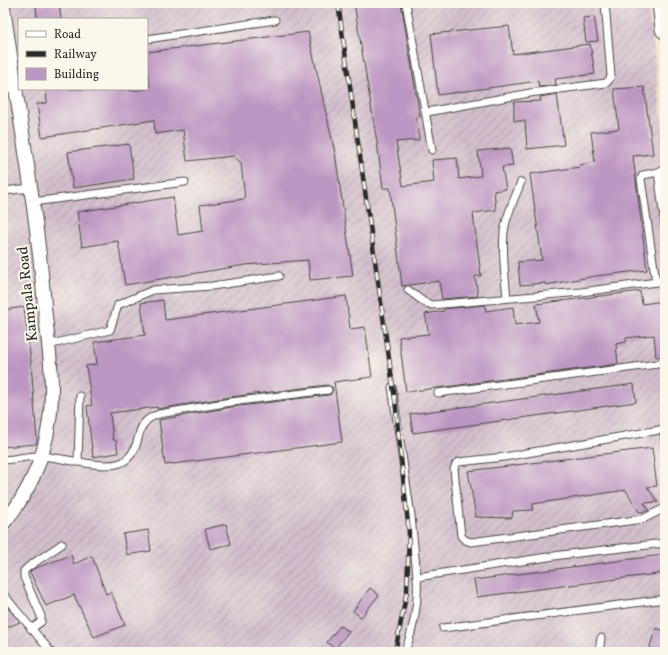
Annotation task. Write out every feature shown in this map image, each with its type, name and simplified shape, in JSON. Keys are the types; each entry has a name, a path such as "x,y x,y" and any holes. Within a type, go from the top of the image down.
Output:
{"street":[{"path":"662,3 665,29"},
{"name":"Kampala Road","path":"3,9 16,58 18,75"},
{"name":"Kampala Road","path":"3,524 32,481 41,456 49,424 52,398 42,277 20,90"}],"lane":[{"path":"406,3 427,112 432,150"},
{"path":"427,112 530,94 606,83 612,76 604,3"},
{"path":"148,39 275,20"},
{"path":"656,282 641,179 643,174 662,171 665,225"},
{"path":"33,202 185,182"},
{"path":"507,298 504,232 507,218 521,182"},
{"path":"3,191 31,188"},
{"path":"48,344 110,330 118,305 153,290 212,286 280,276"},
{"path":"408,290 424,302 432,305 581,292 665,281"},
{"path":"438,393 665,363"},
{"path":"392,387 411,516 418,596 416,612 405,652"},
{"path":"3,460 41,456 91,464 117,464 127,460 136,448 139,432 145,420 150,417 159,414 231,402 328,390"},
{"path":"78,462 80,396"},
{"path":"665,441 664,429 504,457 459,462 456,464 454,469 461,536 465,540 471,542 643,519 665,508"},
{"path":"417,577 560,555 665,543"},
{"path":"31,629 41,622 41,616 24,577 24,571 62,544"},
{"path":"3,594 51,652"},
{"path":"443,628 665,599"},
{"path":"599,652 601,638"}],"shaded area":[{"path":"3,3 648,3 665,144 665,652 3,652"}],"building":[{"path":"59,3 61,18 37,18 36,6"},
{"path":"354,3 401,3 420,117 416,117 419,140 396,142 403,186 434,182 432,160 457,158 459,179 481,176 478,151 510,148 513,166 502,167 506,189 494,191 496,210 473,213 481,276 475,276 478,296 442,299 439,281 402,286 390,188 383,188"},
{"path":"594,17 598,41 586,42 583,18"},
{"path":"509,26 513,54 590,44 595,74 555,79 556,85 539,87 538,81 438,95 431,34"},
{"path":"308,32 335,153 353,276 310,280 308,260 245,265 125,285 118,241 82,247 77,212 173,197 178,235 203,231 200,205 245,199 241,163 234,156 187,161 183,130 155,134 154,120 42,137 37,104 47,103 46,90 148,90 150,88 148,74 148,52"},
{"path":"644,87 653,154 633,156 647,270 595,276 546,285 546,283 520,285 518,262 542,260 530,174 580,167 579,165 595,162 591,132 619,129 614,89"},
{"path":"557,94 564,145 527,149 525,121 514,121 514,102 541,101 540,97"},
{"path":"129,144 134,179 73,188 68,152"},
{"path":"640,291 642,304 665,301 665,356 656,357 654,335 626,338 626,342 616,344 618,364 406,392 399,337 429,334 425,314 444,311 444,309 485,305 486,311 513,307 515,325 539,322 536,304"},
{"path":"346,296 350,329 365,327 372,377 334,382 342,442 165,465 159,420 232,407 329,395 333,390 332,387 327,385 230,397 157,409 157,407 110,413 113,440 116,440 118,453 93,457 87,406 92,405 86,366 97,364 94,342 145,335 141,303 163,300 165,320"},
{"path":"24,307 31,363 37,440 36,444 3,447 3,310"},
{"path":"634,384 636,402 413,433 410,414"},
{"path":"652,448 657,486 647,487 658,502 644,503 649,510 647,511 639,512 626,490 533,504 533,510 513,511 512,518 476,517 468,471"},
{"path":"226,524 231,544 210,549 205,529"},
{"path":"148,530 151,551 127,555 123,534"},
{"path":"71,555 74,564 92,556 106,594 111,592 125,625 94,637 74,595 46,606 30,572 33,569"},
{"path":"662,555 664,573 477,597 474,580"},
{"path":"370,588 379,595 361,617 353,611"},
{"path":"7,607 20,622 3,629 3,609"},
{"path":"340,626 349,631 335,649 327,642"},
{"path":"656,628 665,631 665,652 648,652"}],"railway":[{"path":"338,3 395,400 409,533 407,591 395,652"}]}
